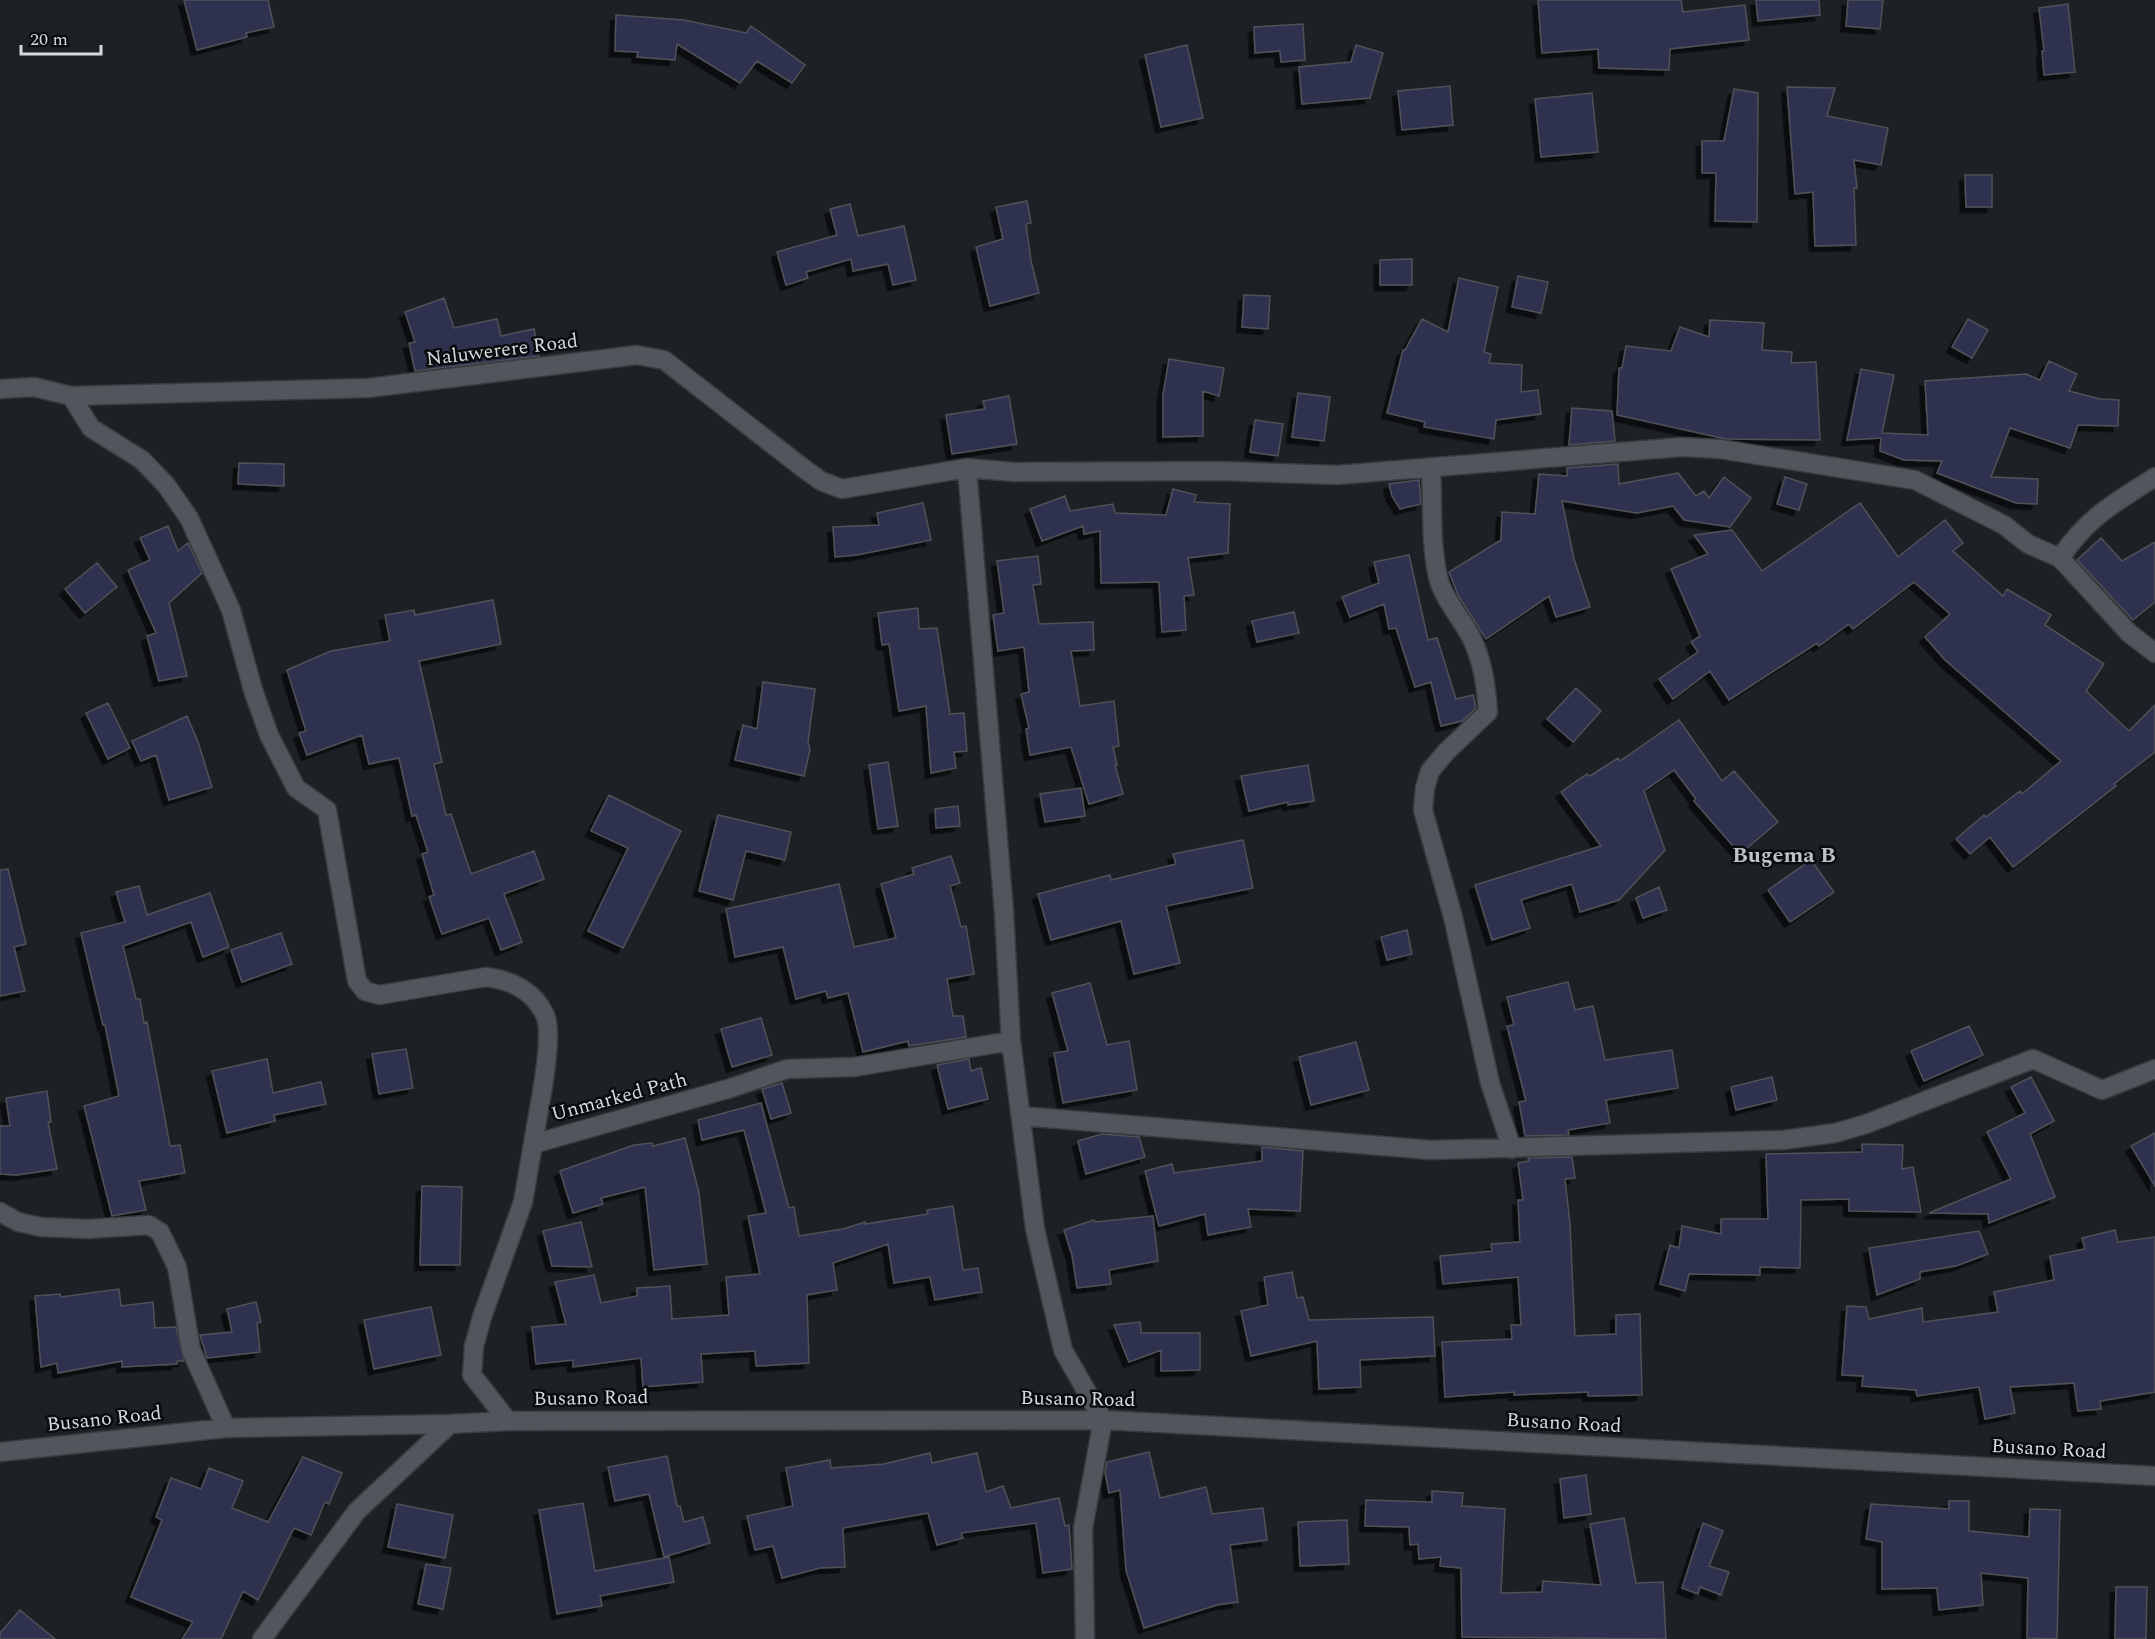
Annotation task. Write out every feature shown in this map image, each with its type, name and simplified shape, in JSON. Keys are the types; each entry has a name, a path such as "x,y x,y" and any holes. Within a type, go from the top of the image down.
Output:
{"street":[{"name":"Naluwerere Road","path":"0,389 34,387 71,396 368,388 637,355 664,360 803,468 830,485 842,489 967,468 1014,472 1219,471 1337,475 1682,447 1720,449 1915,480 2004,525 2028,544 2060,558"},
{"path":"71,396 91,428 142,460 166,484 189,518 231,610 253,690 269,735 296,788 327,810 357,981 365,991 378,995 486,977 504,979 527,991 546,1016 548,1045 533,1144"},
{"path":"1431,467 1432,533 1438,579 1472,639 1481,662 1486,680 1488,712 1446,752 1430,771 1425,788 1424,810 1453,917 1490,1083 1512,1149"},
{"path":"967,468 1004,912 1011,1041 1035,1229 1063,1350 1103,1420 1083,1528 1085,1639"},
{"path":"2155,477 2096,514 2076,534 2060,558 2129,633 2155,653"},
{"name":"Unmarked Path","path":"508,1420 472,1375 474,1346 524,1202 533,1144 720,1092 787,1069 854,1067 1011,1041"},
{"path":"1021,1116 1431,1150 1784,1140 1835,1133 1902,1111 2033,1059 2102,1090 2155,1069"},
{"path":"0,1212 18,1222 40,1227 88,1229 149,1225 160,1232 177,1267 191,1350 226,1428"},
{"name":"Busano Road","path":"0,1452 226,1428 450,1424 508,1420 1103,1420 2155,1476"},
{"path":"262,1639 357,1511 450,1424"}],"building":[{"path":"184,0 268,0 274,27 246,33 247,37 197,50"},
{"path":"1538,0 1681,0 1683,12 1745,5 1749,40 1670,49 1669,70 1599,68 1598,49 1542,53"},
{"path":"1756,0 1819,0 1820,15 1758,21"},
{"path":"1848,0 1883,0 1880,29 1846,26"},
{"path":"2068,4 2075,72 2044,75 2039,8"},
{"path":"616,15 684,20 746,33 751,26 805,65 792,83 757,61 740,83 677,44 675,60 637,57 638,52 615,51"},
{"path":"1303,24 1305,60 1281,62 1280,51 1255,53 1254,27"},
{"path":"1187,45 1203,118 1161,127 1145,55"},
{"path":"1356,45 1383,53 1370,98 1302,104 1299,67 1351,62"},
{"path":"1450,86 1453,125 1402,130 1398,91"},
{"path":"1787,87 1835,88 1827,116 1888,128 1881,165 1854,160 1857,188 1854,188 1856,245 1815,246 1813,192 1795,194"},
{"path":"1734,89 1758,93 1757,222 1715,221 1716,173 1702,173 1702,141 1724,141"},
{"path":"1592,93 1598,152 1541,157 1535,99"},
{"path":"1965,175 1992,175 1992,207 1966,207"},
{"path":"1027,201 1031,223 1026,224 1031,261 1039,293 990,306 976,247 1003,239 996,207"},
{"path":"850,204 858,236 904,226 916,280 893,285 888,264 853,271 851,259 806,272 808,278 786,285 777,252 837,235 830,209"},
{"path":"1412,259 1412,285 1380,285 1380,260"},
{"path":"1518,276 1548,282 1541,313 1512,307"},
{"path":"1459,278 1498,287 1484,352 1491,354 1489,363 1522,365 1521,392 1538,390 1541,414 1496,420 1494,439 1424,427 1425,422 1387,413 1403,350 1422,319 1448,332"},
{"path":"1244,295 1270,296 1268,329 1242,327"},
{"path":"444,298 454,328 497,319 501,336 534,329 539,356 415,371 409,343 415,342 405,312"},
{"path":"1968,319 1988,330 1972,358 1952,347"},
{"path":"1710,320 1764,323 1762,350 1792,352 1791,363 1816,362 1820,440 1726,439 1617,415 1619,368 1622,368 1626,346 1671,351 1680,327 1709,337"},
{"path":"1169,359 1224,368 1219,396 1203,391 1203,436 1163,437 1163,395"},
{"path":"2049,361 2077,374 2069,391 2100,399 2119,400 2118,426 2078,425 2070,448 2010,428 1991,477 2038,479 2037,504 2016,503 1937,473 1942,461 1904,460 1880,451 1881,438 1847,440 1861,369 1894,375 1882,433 1928,435 1925,381 2026,374 2040,380"},
{"path":"1298,393 1330,397 1324,441 1292,437"},
{"path":"1009,396 1017,444 952,454 946,415 985,409 983,401"},
{"path":"1572,408 1612,411 1615,441 1569,445"},
{"path":"1255,420 1283,424 1278,456 1250,452"},
{"path":"239,463 284,464 284,486 238,484"},
{"path":"1618,464 1619,484 1678,473 1696,496 1704,491 1709,498 1724,477 1751,498 1730,527 1684,520 1673,506 1637,513 1562,501 1574,559 1590,607 1556,617 1549,596 1486,639 1458,595 1449,572 1501,540 1502,512 1535,514 1539,474 1567,476 1567,468"},
{"path":"1785,477 1807,484 1799,510 1777,504"},
{"path":"1419,480 1421,504 1400,509 1392,496 1389,484"},
{"path":"1173,489 1196,495 1194,502 1230,504 1228,553 1188,558 1194,595 1184,596 1186,630 1162,632 1159,582 1101,583 1100,531 1084,534 1083,526 1042,541 1030,509 1065,496 1070,511 1113,504 1115,513 1166,515"},
{"path":"923,503 931,540 857,555 835,557 833,527 879,525 877,513"},
{"path":"1860,503 1898,557 1945,520 1963,543 1953,551 2003,596 2007,589 2051,615 2045,625 2104,664 2086,691 2129,731 2155,705 2155,752 2114,784 2116,786 2013,867 1990,837 1970,854 1956,839 1984,815 1986,817 2020,791 2022,794 2061,761 1945,660 1925,637 1950,614 1914,582 1853,629 1849,624 1819,646 1817,643 1729,700 1710,671 1673,699 1659,679 1698,652 1691,642 1700,636 1671,569 1708,554 1694,535 1732,530 1762,571"},
{"path":"168,526 178,551 188,543 202,573 169,603 187,676 159,681 147,636 156,633 128,570 150,560 140,538"},
{"path":"2101,538 2122,561 2155,542 2155,602 2133,620 2077,560"},
{"path":"1409,555 1428,640 1437,638 1456,699 1473,695 1476,708 1462,721 1441,726 1431,682 1415,687 1396,628 1389,629 1384,604 1350,617 1342,597 1379,583 1374,562"},
{"path":"1038,556 1041,584 1033,585 1039,624 1093,622 1094,650 1071,651 1080,706 1114,701 1119,746 1113,747 1123,794 1089,804 1071,747 1030,755 1026,729 1029,728 1021,694 1029,692 1024,647 998,651 993,615 1004,613 997,561"},
{"path":"97,563 117,587 85,613 65,589"},
{"path":"493,600 501,644 419,661 442,762 434,764 446,815 451,814 471,874 534,851 544,879 504,894 522,942 501,950 489,918 442,934 429,897 434,895 422,854 428,852 416,815 412,816 399,758 369,764 362,735 307,755 299,733 306,731 287,670 331,651 390,641 385,615 414,610 415,615"},
{"path":"918,608 919,629 937,628 950,714 964,713 967,751 954,752 956,768 931,773 926,706 899,711 889,644 882,645 878,613"},
{"path":"1294,612 1299,633 1257,642 1252,621"},
{"path":"763,682 815,689 808,742 810,750 804,776 735,760 743,725 757,729"},
{"path":"1576,688 1601,711 1573,742 1547,719"},
{"path":"108,703 130,748 108,759 86,713"},
{"path":"187,716 212,787 169,800 156,755 141,761 132,741"},
{"path":"1679,720 1722,781 1734,771 1778,822 1740,854 1694,801 1696,799 1674,770 1644,791 1665,850 1619,900 1580,912 1572,884 1521,900 1530,928 1492,940 1475,885 1601,846 1561,792 1587,774 1590,776 1618,758 1620,761"},
{"path":"888,762 898,826 878,829 869,765"},
{"path":"1308,765 1314,801 1288,805 1288,802 1249,811 1241,776"},
{"path":"1081,788 1085,816 1045,822 1040,794"},
{"path":"609,795 681,831 623,948 588,931 628,848 591,831"},
{"path":"958,806 960,826 936,828 935,809"},
{"path":"718,815 791,832 785,860 746,851 733,900 699,891"},
{"path":"1243,840 1253,888 1166,906 1180,963 1134,974 1121,921 1051,940 1038,894 1110,875 1111,880 1176,864 1173,854"},
{"path":"951,856 960,883 950,886 961,927 966,926 974,974 947,979 953,1016 963,1016 966,1037 909,1046 908,1041 863,1052 848,993 828,998 826,991 796,999 783,947 735,957 726,909 839,884 854,947 896,938 881,884 914,874 912,868"},
{"path":"1811,860 1834,892 1790,922 1768,890"},
{"path":"8,869 26,944 14,947 25,991 0,996 0,870"},
{"path":"139,886 147,915 210,893 229,947 203,957 191,922 123,946 136,999 140,999 144,1023 147,1022 170,1146 180,1145 185,1173 139,1181 146,1210 112,1216 84,1106 119,1096 105,1025 103,1025 81,933 125,922 116,892"},
{"path":"1659,887 1667,910 1643,918 1636,898"},
{"path":"1407,930 1412,954 1387,960 1381,937"},
{"path":"281,933 292,964 242,982 231,950"},
{"path":"1568,982 1575,1010 1593,1006 1605,1060 1672,1050 1678,1088 1606,1100 1610,1123 1568,1130 1569,1135 1525,1136 1519,1102 1526,1101 1507,1026 1514,1025 1507,997"},
{"path":"1090,983 1107,1045 1129,1041 1137,1090 1063,1103 1054,1053 1068,1051 1052,993"},
{"path":"761,1018 772,1055 732,1067 721,1029"},
{"path":"1969,1026 1983,1055 1924,1081 1911,1051"},
{"path":"1356,1042 1369,1090 1311,1105 1299,1057"},
{"path":"406,1049 413,1088 379,1094 372,1054"},
{"path":"267,1059 273,1093 321,1082 326,1104 274,1115 275,1121 227,1133 212,1071"},
{"path":"969,1059 971,1071 981,1068 988,1099 948,1109 937,1065"},
{"path":"1772,1077 1777,1100 1736,1110 1731,1087"},
{"path":"2031,1077 2054,1121 2030,1134 2055,1197 1989,1223 1988,1214 1929,1213 2011,1179 1987,1132 2025,1113 2011,1087"},
{"path":"782,1083 791,1113 771,1119 762,1089"},
{"path":"47,1091 51,1122 48,1122 57,1169 17,1175 0,1174 0,1126 10,1126 6,1098"},
{"path":"761,1103 789,1208 794,1207 799,1236 843,1229 865,1222 865,1224 928,1214 927,1210 953,1206 963,1270 978,1268 982,1292 935,1300 930,1277 894,1283 888,1244 833,1263 837,1290 807,1295 809,1363 756,1366 755,1351 701,1354 703,1382 643,1387 641,1358 573,1367 573,1360 536,1364 532,1327 566,1324 555,1282 594,1275 601,1303 637,1296 637,1288 670,1286 672,1319 729,1315 726,1277 760,1274 748,1216 766,1213 744,1130 702,1140 698,1120"},
{"path":"2155,1133 2155,1186 2131,1146"},
{"path":"1102,1134 1139,1137 1145,1157 1086,1174 1078,1141"},
{"path":"685,1138 699,1193 707,1264 654,1270 645,1187 601,1198 603,1204 573,1213 560,1171 634,1145 652,1143 653,1146"},
{"path":"1862,1144 1903,1145 1902,1169 1913,1167 1921,1212 1849,1211 1849,1199 1801,1200 1800,1268 1760,1267 1760,1275 1689,1274 1685,1291 1660,1284 1670,1245 1679,1248 1682,1226 1721,1234 1721,1219 1768,1219 1766,1154 1862,1152"},
{"path":"1262,1147 1303,1151 1300,1211 1248,1209 1251,1227 1208,1235 1205,1214 1159,1226 1145,1171 1172,1164 1174,1173 1262,1161"},
{"path":"1572,1157 1575,1178 1565,1179 1570,1224 1575,1336 1616,1334 1616,1315 1640,1314 1642,1395 1588,1396 1588,1392 1514,1395 1514,1392 1445,1397 1442,1342 1512,1339 1511,1325 1521,1325 1518,1277 1443,1284 1440,1256 1492,1251 1491,1244 1520,1242 1518,1200 1523,1200 1518,1163 1529,1161 1528,1158"},
{"path":"422,1186 462,1187 460,1265 420,1265"},
{"path":"1153,1216 1158,1261 1109,1270 1111,1284 1077,1288 1072,1255 1064,1230 1094,1220 1095,1222"},
{"path":"581,1222 592,1267 552,1266 543,1231"},
{"path":"2115,1230 2118,1242 2155,1237 2155,1392 2100,1401 2101,1409 2078,1411 2074,1383 2010,1387 2015,1413 1985,1419 1979,1387 1917,1396 1916,1390 1862,1386 1863,1376 1842,1375 1847,1306 1866,1307 1869,1319 1922,1308 1923,1322 1998,1312 1994,1292 2054,1280 2050,1256 2085,1249 2082,1238"},
{"path":"1979,1231 1988,1254 1956,1266 1920,1272 1920,1279 1877,1295 1869,1248"},
{"path":"1292,1272 1297,1298 1303,1297 1309,1320 1433,1317 1435,1356 1360,1360 1361,1387 1319,1389 1317,1341 1251,1356 1241,1311 1268,1305 1264,1277"},
{"path":"119,1289 121,1306 153,1302 155,1328 176,1327 184,1361 177,1361 177,1364 122,1367 122,1361 58,1373 57,1363 41,1367 35,1296 60,1294 61,1297"},
{"path":"256,1302 261,1322 257,1323 260,1352 207,1358 200,1335 232,1332 227,1309"},
{"path":"431,1307 441,1355 374,1369 364,1320"},
{"path":"1140,1322 1141,1333 1200,1333 1200,1370 1161,1371 1161,1350 1129,1362 1114,1325"},
{"path":"1149,1452 1160,1498 1206,1487 1212,1514 1263,1508 1267,1540 1230,1545 1238,1602 1217,1605 1144,1628 1126,1570 1120,1490 1109,1493 1105,1472 1107,1462"},
{"path":"930,1453 932,1463 977,1453 986,1492 1003,1486 1011,1508 1059,1498 1065,1526 1069,1525 1072,1569 1043,1573 1036,1523 961,1533 963,1538 937,1545 928,1513 843,1528 845,1567 820,1568 782,1578 773,1546 755,1550 747,1516 793,1506 786,1468 830,1460 831,1468 884,1464"},
{"path":"667,1456 677,1506 680,1506 684,1522 703,1517 710,1543 664,1557 649,1494 615,1501 608,1467"},
{"path":"303,1457 342,1473 329,1504 325,1502 311,1535 294,1528 258,1600 243,1591 221,1639 182,1639 193,1622 131,1597 162,1520 156,1517 171,1478 201,1489 209,1468 243,1481 232,1508 268,1522"},
{"path":"1586,1475 1591,1514 1564,1518 1560,1479"},
{"path":"1432,1491 1463,1493 1462,1506 1505,1509 1501,1593 1542,1592 1543,1581 1601,1585 1590,1524 1624,1518 1636,1583 1663,1582 1666,1639 1462,1637 1461,1568 1440,1566 1441,1557 1419,1559 1418,1544 1410,1545 1409,1527 1365,1526 1366,1500 1432,1502"},
{"path":"1949,1501 1969,1501 1969,1531 2029,1537 2030,1509 2060,1510 2057,1639 2027,1638 2028,1578 1981,1573 1983,1605 1939,1610 1937,1588 1882,1589 1882,1542 1866,1539 1871,1504 1949,1509"},
{"path":"583,1503 595,1571 669,1557 674,1582 600,1596 602,1606 557,1614 539,1510"},
{"path":"397,1504 453,1515 445,1558 388,1547"},
{"path":"1347,1520 1349,1564 1300,1566 1298,1522"},
{"path":"1703,1523 1723,1531 1709,1566 1729,1572 1721,1595 1700,1587 1698,1594 1682,1588"},
{"path":"426,1564 451,1568 443,1609 418,1604"},
{"path":"2116,1587 2147,1587 2146,1639 2115,1639"},
{"path":"20,1610 55,1639 0,1639 0,1633"}],"district":[{"name":"Bugema B","path":"1784,854"}]}
